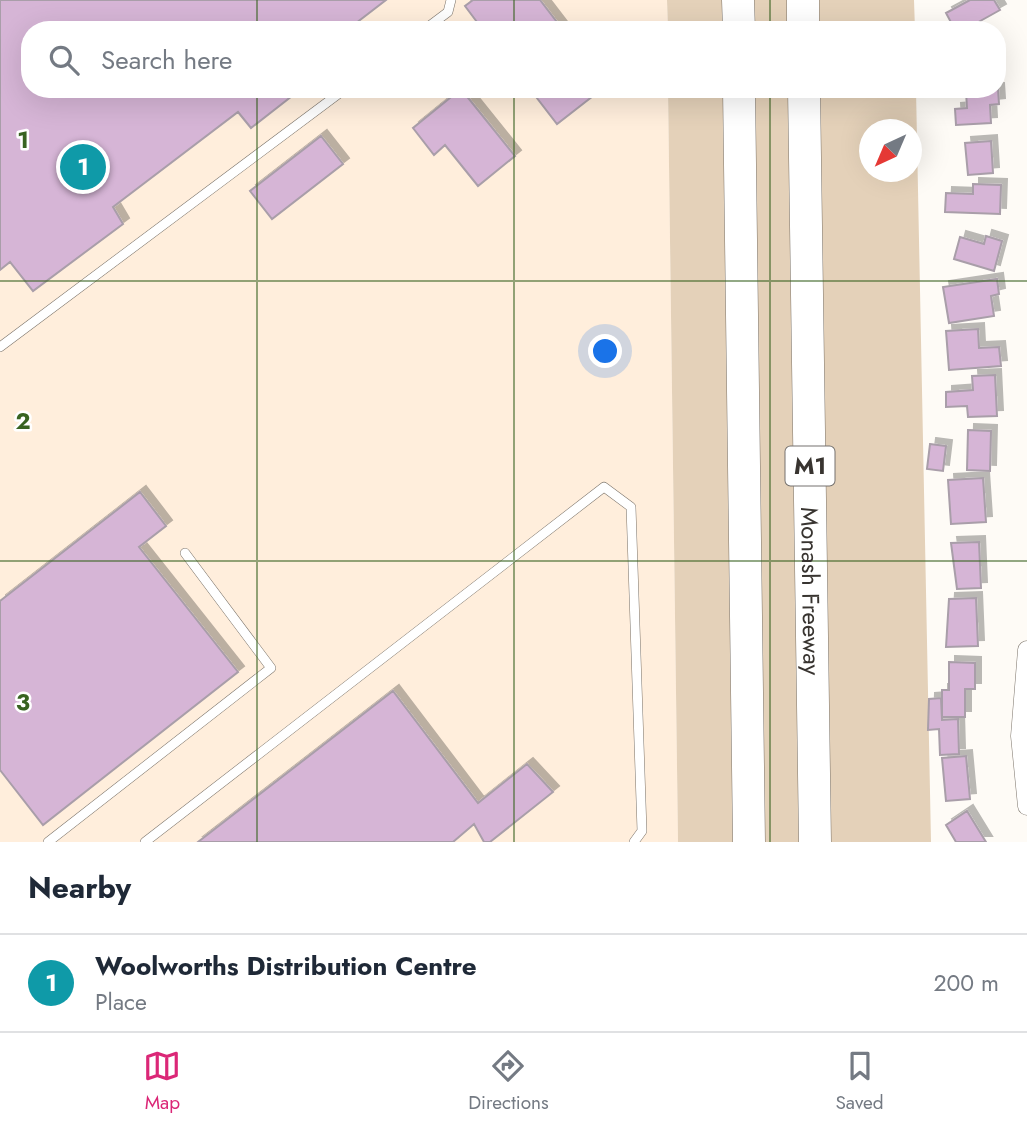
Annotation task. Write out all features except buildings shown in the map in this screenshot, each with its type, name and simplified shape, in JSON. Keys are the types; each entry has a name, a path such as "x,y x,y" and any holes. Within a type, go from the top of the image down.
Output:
{"highway":[{"path":"738,0 739,21"},
{"path":"803,0 803,21"},
{"path":"739,98 749,842"},
{"name":"Monash Freeway","path":"804,98 815,842"},
{"path":"814,734 828,842"}],"street":[{"path":"1027,650 1020,736 1027,806"}],"lane":[{"path":"436,21 448,12 451,0"},
{"path":"0,347 333,98"},
{"path":"145,842 604,487 631,507 642,831 634,842"},
{"path":"48,842 271,668 185,553"}],"shaded area":[{"path":"0,0 667,0 668,21 21,21 21,98 668,98 678,842 0,842"},
{"path":"667,0 914,0 915,21 668,21"},
{"path":"668,98 916,98 917,119 859,119 859,182 918,182 931,842 678,842"}],"place":[{"name":"Woolworths Distribution Centre","path":"83,167"}]}
